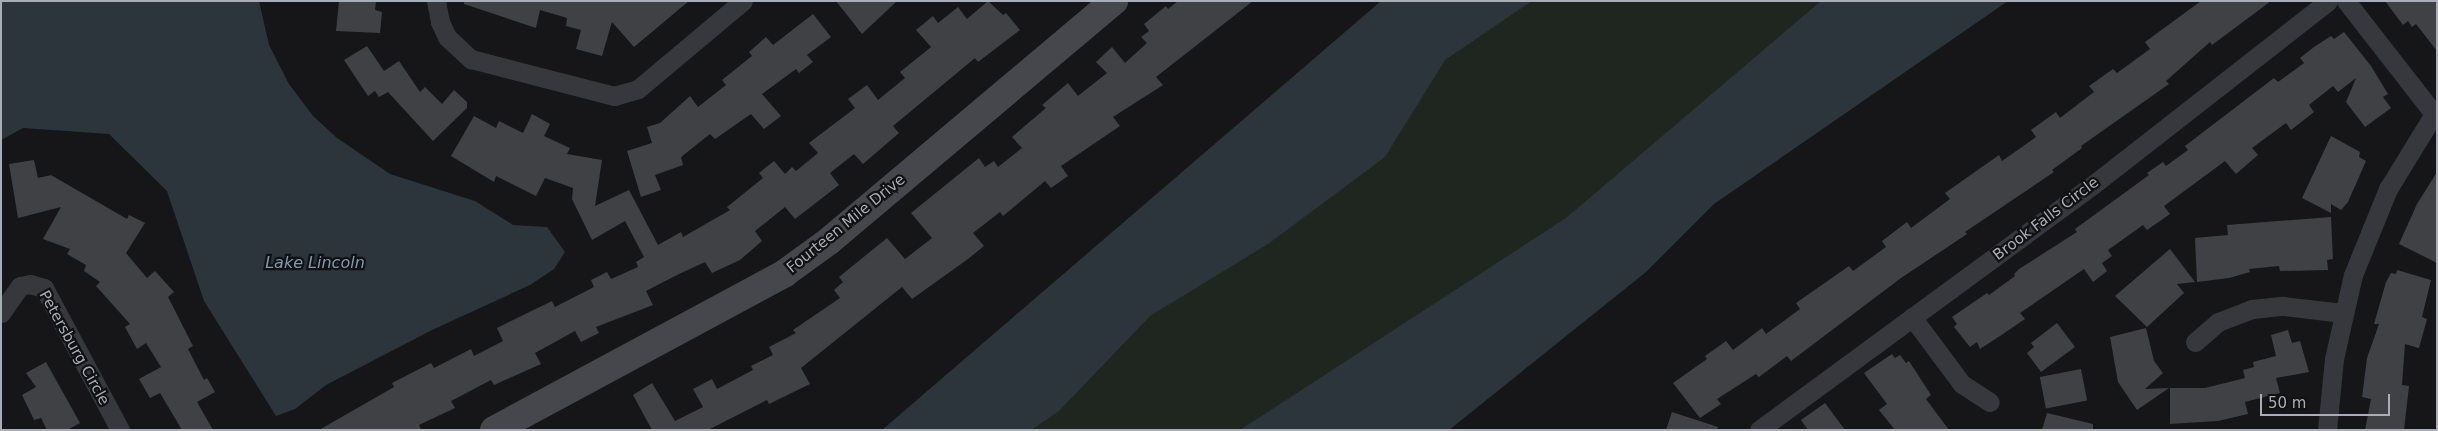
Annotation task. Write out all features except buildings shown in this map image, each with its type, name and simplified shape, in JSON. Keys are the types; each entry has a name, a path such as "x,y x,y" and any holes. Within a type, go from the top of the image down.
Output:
{"street":[{"path":"436,1 440,22 447,37 472,59 614,96 638,89 743,1"},
{"name":"Fourteen Mile Drive","path":"494,430 785,273 829,241 1114,1"},
{"name":"Brook Falls Circle","path":"1759,430 2094,184 2328,1"},
{"path":"2327,430 2334,359 2343,313 2369,231 2388,189 2434,114 2346,1"},
{"name":"Petersburg Circle","path":"1,313 20,286 30,284 44,288 120,430"},
{"path":"2195,342 2218,322 2252,309 2311,307 2343,313"},
{"path":"1912,317 1962,384 1990,402"}],"shaded area":[{"path":"1503,1 1884,1 1306,430 999,430"}],"water":[{"name":"Lake Lincoln","path":"1,1 259,1 269,45 289,84 313,116 337,138 390,174 475,201 513,225 547,227 565,252 554,269 530,285 432,330 326,385 295,409 276,416 204,301 167,191 109,134 23,128 1,140"},
{"path":"1381,1 1532,1 1445,60 1385,157 1268,244 1150,316 1059,411 1031,430 882,430"},
{"path":"1821,1 2008,1 1714,204 1646,272 1449,430 1240,430 1566,218"}]}
